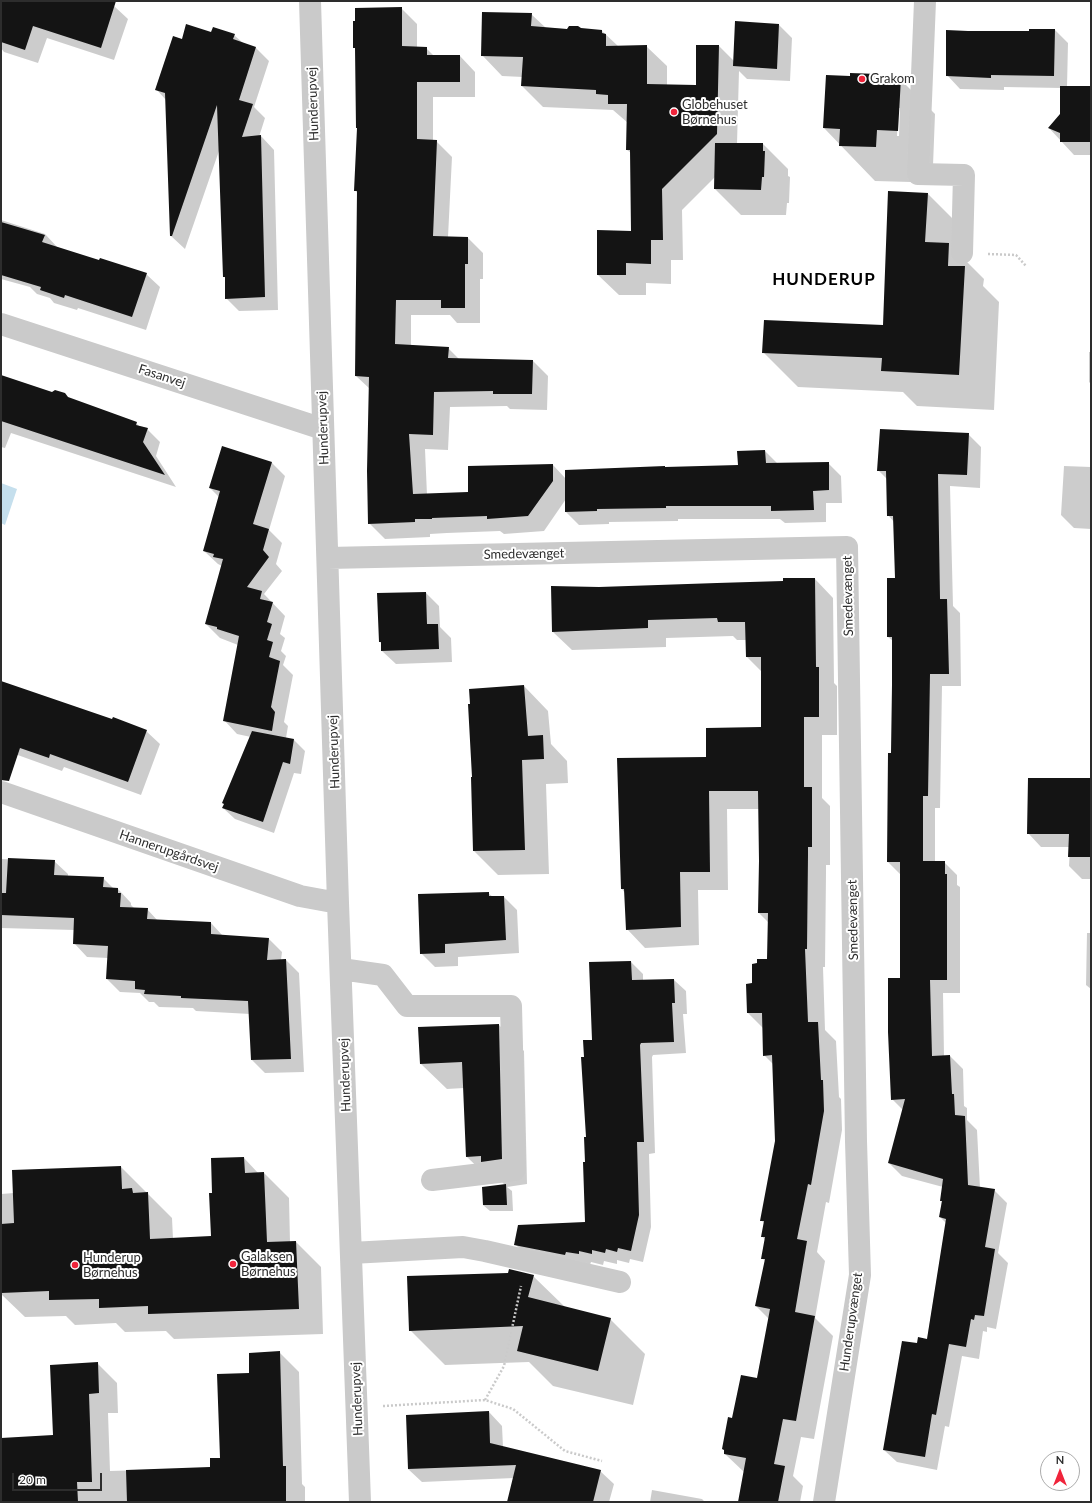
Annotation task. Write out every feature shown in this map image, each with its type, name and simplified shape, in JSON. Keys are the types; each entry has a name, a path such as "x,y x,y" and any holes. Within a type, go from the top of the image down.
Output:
{"street":[{"name":"Hunderupvej","path":"310,1 338,903 360,1502"},
{"path":"924,1 918,174 964,175 962,253"},
{"name":"Fasanvej","path":"1,324 323,429"},
{"name":"Smedevænget","path":"328,558 847,547 856,1141"},
{"name":"Hannerupgårdsvej","path":"1,792 300,896 338,903"},
{"path":"341,969 383,975 407,1006 511,1006 515,1170 432,1180"},
{"name":"Hunderupvænget","path":"824,1502 860,1275 856,1141"},
{"path":"351,1253 463,1247 620,1282"}],"path":[{"path":"962,253 1016,255 1026,266"},
{"path":"485,1400 504,1366 526,1260"},
{"path":"357,1408 485,1400 513,1409 565,1451 602,1461"}],"water":[{"path":"1,483 17,489 5,525 1,523"}],"building":[{"path":"1,1 116,1 101,48 33,26 25,50 1,42"},
{"path":"402,7 402,46 427,47 427,55 460,55 460,82 417,82 417,139 437,140 433,236 468,237 468,264 465,264 465,308 441,308 441,300 396,300 395,344 449,347 448,358 533,360 532,394 493,394 493,391 434,392 433,435 409,434 413,494 468,492 468,466 553,464 553,481 528,516 487,519 487,516 432,518 415,519 415,522 368,524 367,471 369,377 355,376 357,191 354,191 357,128 353,21 355,21 355,8"},
{"path":"482,12 532,13 531,26 567,29 569,26 578,26 581,28 602,30 602,33 606,34 606,46 647,45 647,84 696,85 696,45 719,45 717,134 662,189 663,240 651,240 651,264 626,263 626,275 597,275 597,230 631,231 630,150 626,150 627,104 608,104 608,95 596,94 596,90 521,86 523,57 481,56"},
{"path":"735,21 779,24 777,69 733,66"},
{"path":"186,24 211,32 213,27 235,34 233,39 256,47 239,100 253,104 242,137 261,135 265,297 225,299 217,105 172,236 170,236 165,93 155,90 173,36 182,39"},
{"path":"1029,29 1055,29 1054,76 991,75 991,78 946,76 946,30 1029,31"},
{"path":"850,73 878,74 878,77 901,78 898,131 877,130 876,147 839,146 840,129 823,128 826,75 850,76"},
{"path":"1060,86 1091,86 1091,142 1060,142 1060,133 1048,128 1060,114"},
{"path":"715,143 763,143 763,151 765,151 764,177 762,177 761,190 714,189"},
{"path":"888,191 928,193 925,242 949,243 948,266 965,266 959,375 881,371 882,358 762,353 764,320 883,325"},
{"path":"1,222 45,235 42,242 147,273 132,317 65,295 64,298 40,290 41,287 1,275"},
{"path":"1,375 52,392 55,390 65,393 68,397 137,422 136,425 148,428 143,442 165,475 1,421"},
{"path":"880,429 969,433 967,475 938,474 940,599 947,599 949,674 930,674 928,796 923,796 923,861 945,861 945,874 947,874 947,980 930,980 932,1056 950,1055 952,1094 954,1094 955,1115 965,1116 968,1185 995,1189 985,1247 995,1249 984,1316 975,1315 974,1320 971,1319 966,1347 949,1344 936,1415 932,1414 925,1457 883,1450 902,1341 917,1343 918,1337 927,1339 946,1219 939,1217 942,1201 940,1201 943,1179 888,1163 905,1099 891,1100 888,1032 888,978 900,978 900,862 887,862 888,753 891,753 892,637 887,637 887,578 895,578 893,516 887,516 886,471 877,471"},
{"path":"222,446 272,462 253,524 269,529 263,550 269,557 247,587 262,591 260,599 273,602 267,622 272,624 267,640 273,642 269,657 280,661 271,707 275,712 272,731 223,721 239,636 205,624 223,559 213,557 214,554 203,551 220,491 209,488"},
{"path":"765,450 766,463 829,462 829,490 813,491 814,510 771,511 771,506 666,506 666,508 597,509 597,511 565,512 565,470 738,465 737,451"},
{"path":"783,578 815,578 816,667 819,667 819,717 804,717 804,787 812,787 812,847 808,847 807,949 805,949 808,1022 818,1022 824,1111 811,1185 808,1184 797,1239 807,1241 795,1312 815,1316 796,1421 783,1419 774,1464 785,1466 778,1502 738,1502 746,1458 724,1454 724,1450 722,1449 728,1417 732,1418 741,1375 757,1378 770,1309 755,1306 765,1259 761,1259 765,1237 761,1237 764,1221 760,1221 775,1141 772,1055 763,1056 762,1013 747,1013 746,984 752,983 752,964 757,963 757,959 767,959 768,913 758,913 758,791 709,791 710,872 680,872 681,927 626,930 624,889 621,889 617,758 706,757 706,728 761,727 761,657 746,657 745,622 718,622 717,618 648,620 648,628 552,632 551,586 599,587 783,581"},
{"path":"426,592 427,624 438,624 439,649 381,651 381,642 379,642 377,593"},
{"path":"1,681 112,719 113,717 147,730 128,782 50,754 49,758 20,748 9,781 1,780"},
{"path":"524,685 528,736 543,735 544,759 522,760 525,850 473,851 472,777 468,704 470,704 469,689"},
{"path":"252,731 294,739 290,764 283,762 263,822 222,808 224,804 222,803"},
{"path":"1028,778 1091,778 1091,857 1068,857 1069,834 1027,834"},
{"path":"8,858 55,860 54,875 104,877 103,887 118,888 118,893 121,893 120,907 148,908 147,919 211,922 211,934 269,938 267,960 286,959 291,1059 251,1060 248,1001 181,998 181,996 144,994 145,990 135,989 135,981 106,979 108,946 73,944 74,918 1,915 1,893 6,893"},
{"path":"489,892 489,896 504,896 506,940 445,944 445,953 420,954 418,894"},
{"path":"631,961 632,980 674,979 675,1003 672,1003 674,1042 641,1043 640,1045 644,1142 637,1142 639,1215 631,1251 618,1248 617,1252 606,1249 605,1253 592,1250 592,1254 579,1251 579,1254 566,1252 565,1255 514,1245 518,1225 585,1222 583,1162 585,1162 584,1137 586,1137 581,1057 584,1057 583,1040 592,1040 589,962"},
{"path":"499,1024 502,1159 481,1162 481,1156 466,1157 462,1062 420,1064 418,1027"},
{"path":"244,1157 245,1173 264,1172 267,1242 296,1241 299,1309 148,1314 148,1306 99,1308 99,1299 49,1300 49,1291 1,1293 1,1224 14,1223 12,1170 121,1166 122,1189 132,1188 133,1193 148,1192 150,1239 211,1236 209,1193 212,1193 211,1158"},
{"path":"506,1184 507,1205 483,1205 482,1187"},
{"path":"509,1269 534,1275 528,1297 611,1318 598,1371 517,1351 523,1326 409,1331 407,1276 508,1273"},
{"path":"280,1351 283,1466 286,1466 286,1502 127,1502 126,1470 210,1467 210,1458 220,1458 217,1374 249,1373 249,1353"},
{"path":"98,1362 99,1393 89,1394 92,1482 77,1482 78,1502 1,1502 1,1438 53,1435 50,1365"},
{"path":"489,1411 490,1443 601,1470 593,1502 507,1502 516,1465 408,1469 406,1415"}],"place":[{"name":"Grakom","path":"862,79"},
{"name":"Globehuset Børnehus","path":"674,112"},
{"name":"Galaksen Børnehus","path":"233,1264"},
{"name":"Hunderup Børnehus","path":"75,1265"}],"district":[{"name":"HUNDERUP","path":"824,280"}]}
